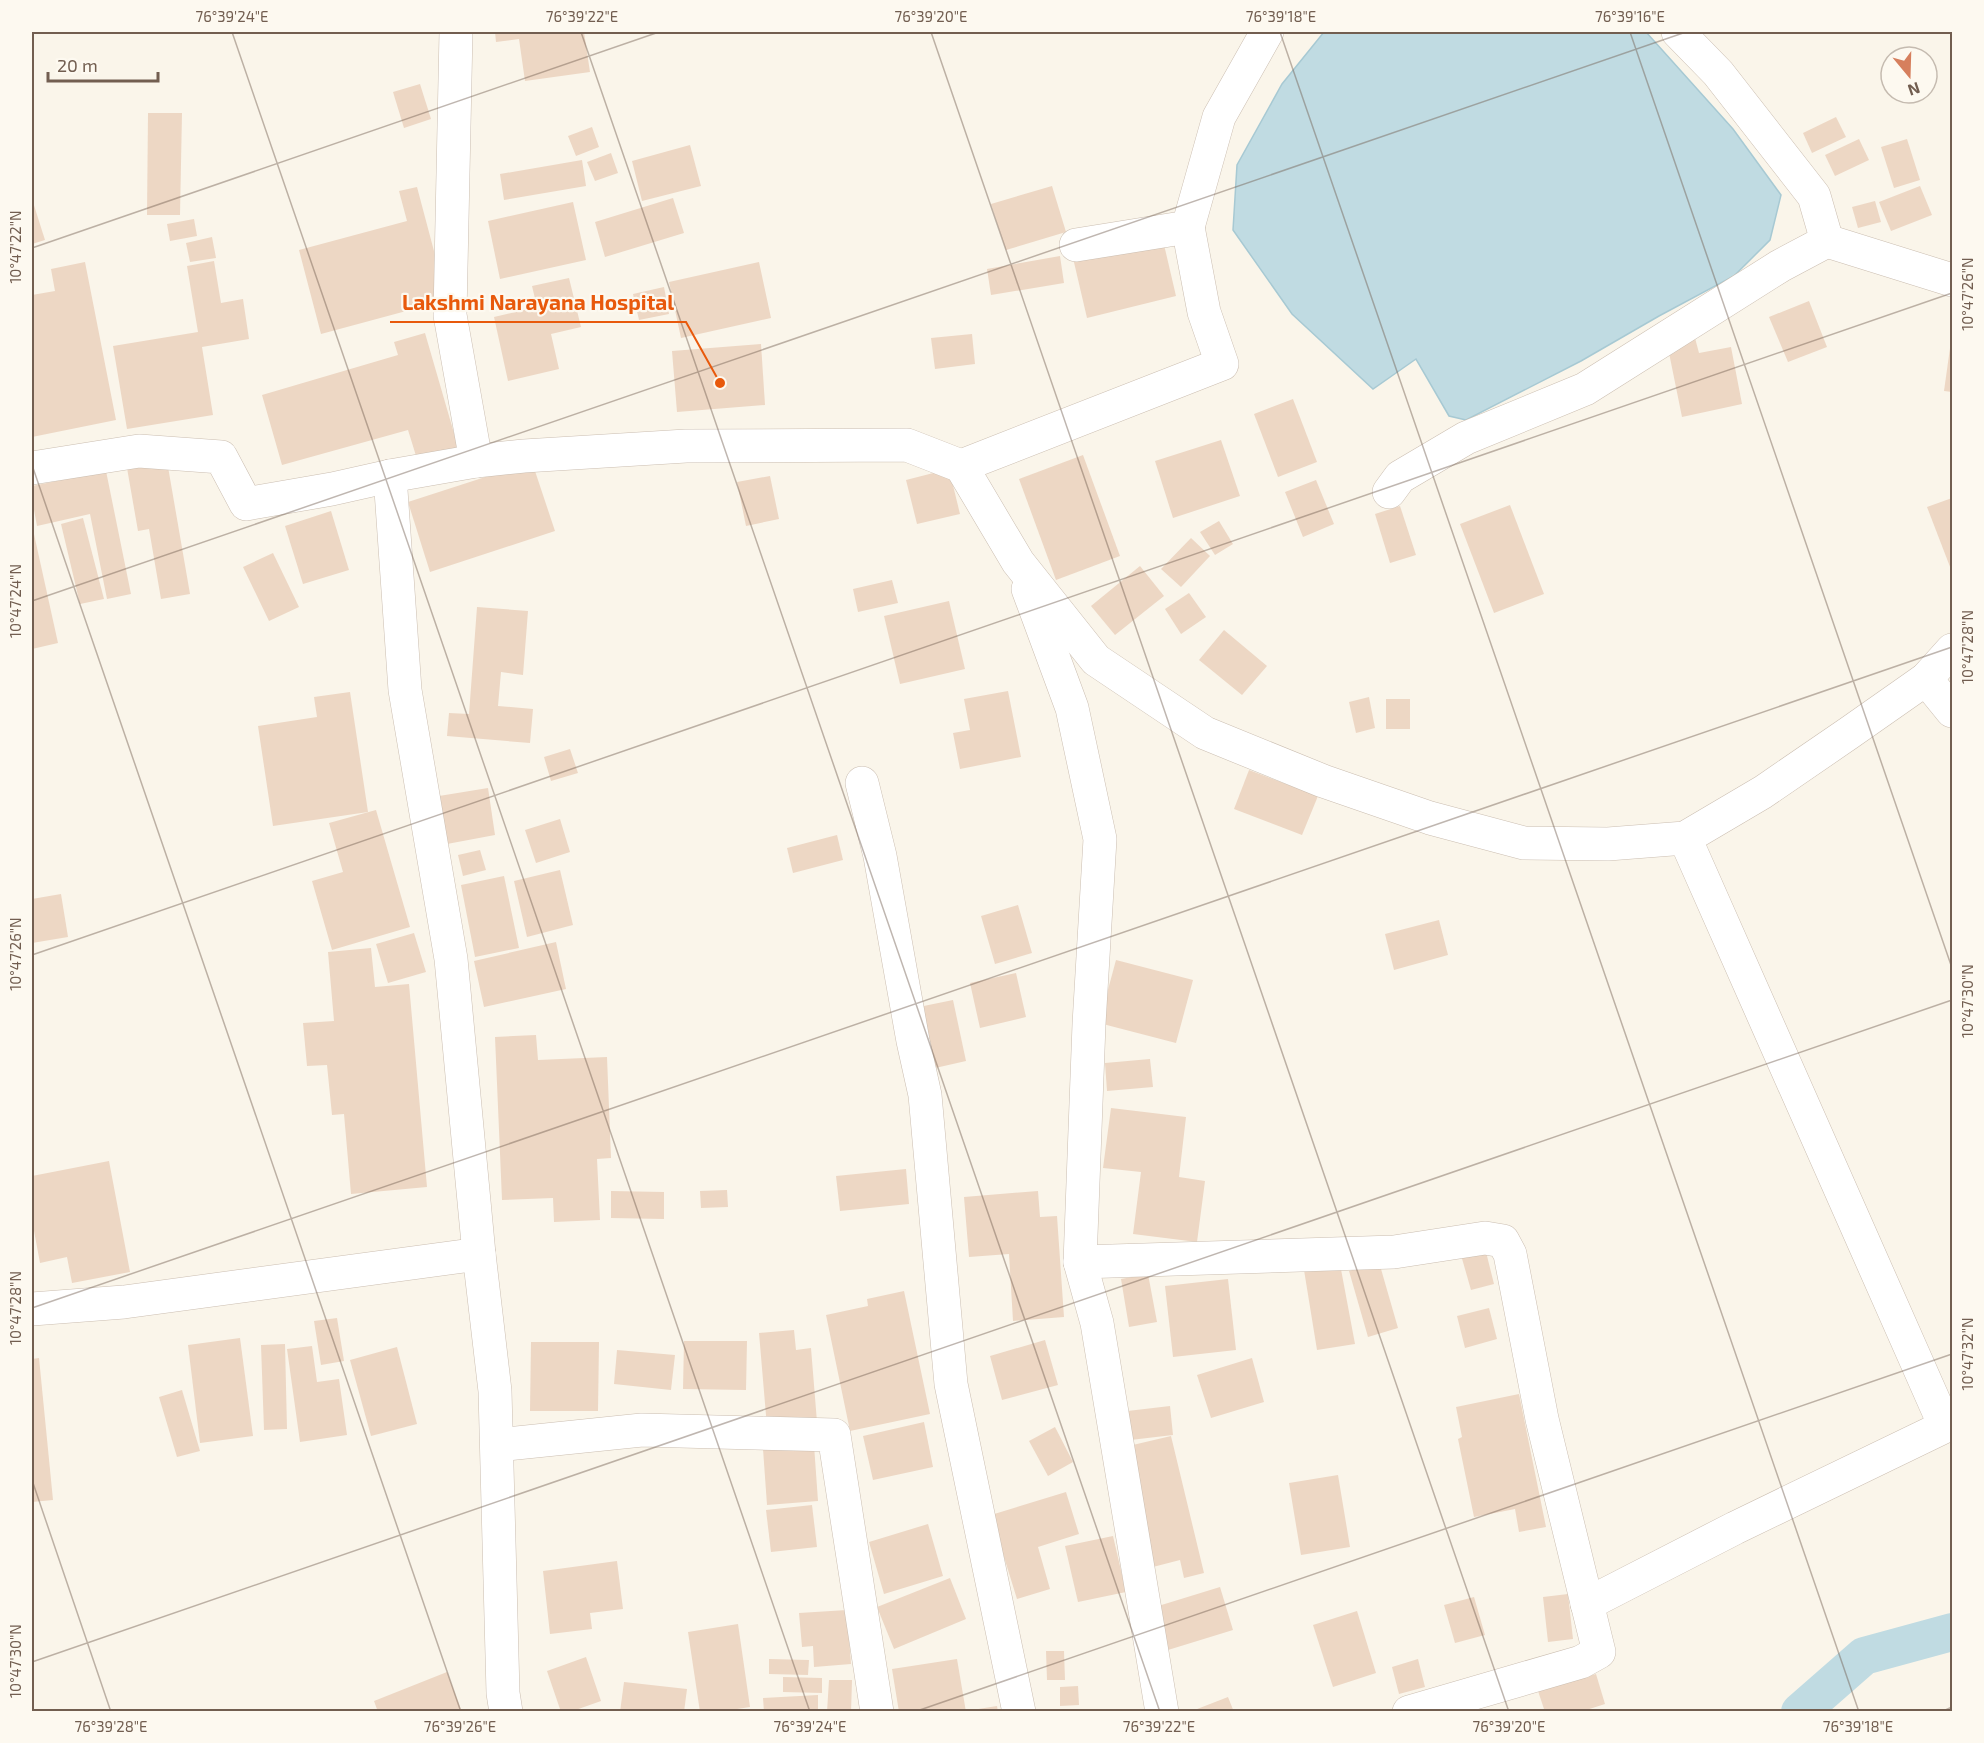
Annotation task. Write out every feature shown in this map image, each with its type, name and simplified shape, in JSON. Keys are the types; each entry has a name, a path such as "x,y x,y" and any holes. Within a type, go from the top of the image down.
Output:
{"street":[{"path":"456,32 450,315 476,461"},
{"path":"961,466 1222,364 1204,312 1188,227 1219,117 1267,32"},
{"path":"1678,32 1718,74 1814,196 1827,241"},
{"path":"1076,245 1188,227"},
{"path":"1389,492 1400,477 1466,438 1585,389 1780,266 1827,241 1953,280"},
{"path":"32,468 139,451 221,457 246,504 476,461 524,456 686,446 907,445 961,466 1018,562 1096,660 1205,733 1323,781 1420,814 1524,843 1608,844 1685,838 1763,792 1926,679 1953,650"},
{"path":"390,476 405,690 452,959 479,1254 495,1391 503,1693 507,1712"},
{"path":"1018,562 1072,708 1100,839 1089,1024 1080,1262 1097,1323 1162,1712"},
{"path":"1926,679 1953,711"},
{"path":"862,783 880,856 913,1041 925,1095 951,1384 1018,1712"},
{"path":"1587,1604 1735,1528 1949,1424 1685,838"},
{"path":"1080,1262 1394,1252 1485,1238 1503,1241 1510,1254 1542,1419 1599,1652 1581,1662 1409,1712"},
{"path":"32,1309 124,1302 479,1254"},
{"path":"497,1445 642,1430 834,1435 877,1712"}],"water":[{"path":"1324,32 1646,32 1733,129 1781,195 1770,240 1734,276 1581,361 1466,420 1449,416 1416,359 1373,389 1292,314 1233,230 1237,165 1282,84"}],"building":[{"path":"495,32 584,32 590,72 525,81 519,39 496,42"},
{"path":"420,84 431,119 404,128 393,92"},
{"path":"148,113 182,113 180,215 147,215"},
{"path":"1836,117 1846,137 1812,153 1803,133"},
{"path":"592,127 599,147 576,156 568,136"},
{"path":"1859,139 1869,160 1835,176 1825,155"},
{"path":"1907,139 1920,180 1894,188 1881,147"},
{"path":"690,145 701,186 642,201 632,161"},
{"path":"611,153 618,173 595,181 587,162"},
{"path":"582,160 586,186 504,200 500,174"},
{"path":"1052,186 1066,232 1006,250 991,204"},
{"path":"1920,186 1932,215 1891,231 1879,202"},
{"path":"417,187 447,300 321,334 299,250 407,221 399,191"},
{"path":"673,198 684,233 605,257 595,222"},
{"path":"32,199 45,240 32,244"},
{"path":"1875,201 1881,222 1858,228 1852,207"},
{"path":"573,202 586,260 500,279 488,221"},
{"path":"194,219 197,236 170,241 167,224"},
{"path":"1162,236 1176,296 1087,318 1073,258"},
{"path":"212,237 216,258 190,262 186,243"},
{"path":"1060,256 1064,283 991,295 987,269"},
{"path":"214,261 221,303 243,299 249,339 202,347 213,415 127,429 113,346 198,332 187,266"},
{"path":"85,262 116,420 32,437 32,295 55,291 51,269"},
{"path":"759,262 771,318 681,338 669,282"},
{"path":"569,278 581,327 551,334 559,369 508,381 494,317 537,307 532,286"},
{"path":"664,287 669,314 639,320 633,294"},
{"path":"1809,301 1827,347 1788,362 1769,317"},
{"path":"425,333 458,447 417,459 408,430 282,465 262,395 398,355 394,342"},
{"path":"972,334 975,364 935,369 931,338"},
{"path":"1695,338 1699,353 1731,347 1742,404 1682,417 1667,343"},
{"path":"1952,341 1952,392 1944,391"},
{"path":"761,344 765,405 677,412 672,351"},
{"path":"1293,399 1317,462 1278,477 1254,414"},
{"path":"1221,440 1240,496 1173,518 1155,461"},
{"path":"1083,455 1120,556 1056,580 1019,479"},
{"path":"167,461 190,594 161,599 149,529 138,531 127,468"},
{"path":"532,462 555,531 430,572 408,502"},
{"path":"949,469 960,514 917,524 906,480"},
{"path":"106,471 131,594 107,599 90,514 37,526 32,499 32,486"},
{"path":"770,476 779,519 746,526 737,482"},
{"path":"1316,480 1334,524 1303,537 1285,492"},
{"path":"1952,498 1952,572 1927,507"},
{"path":"1510,505 1544,594 1494,613 1460,524"},
{"path":"1400,506 1416,555 1390,563 1375,514"},
{"path":"331,511 349,570 303,584 285,526"},
{"path":"83,518 104,599 80,604 61,524"},
{"path":"1219,521 1233,544 1215,555 1200,532"},
{"path":"32,525 58,643 32,649"},
{"path":"1191,538 1210,556 1181,587 1161,569"},
{"path":"273,553 299,607 269,621 243,567"},
{"path":"1140,566 1164,596 1115,635 1091,606"},
{"path":"892,580 898,603 858,612 853,589"},
{"path":"1189,593 1206,617 1181,634 1165,609"},
{"path":"949,601 965,669 900,684 884,616"},
{"path":"477,607 528,611 523,675 501,672 498,706 533,709 530,743 447,736 449,713 469,714"},
{"path":"1224,630 1267,666 1242,695 1199,660"},
{"path":"1008,691 1021,757 960,769 953,733 970,730 964,699"},
{"path":"350,692 368,812 273,826 258,726 317,717 314,697"},
{"path":"1369,697 1375,728 1356,733 1349,702"},
{"path":"1386,699 1410,699 1410,729 1386,729"},
{"path":"570,749 578,773 551,781 544,757"},
{"path":"1249,770 1318,796 1302,835 1234,809"},
{"path":"488,788 495,835 447,844 439,796"},
{"path":"376,810 410,927 332,950 312,881 343,872 329,823"},
{"path":"560,819 570,852 536,863 525,830"},
{"path":"837,835 843,860 793,873 787,848"},
{"path":"480,850 486,870 463,876 458,855"},
{"path":"560,870 573,925 527,937 514,881"},
{"path":"504,876 519,948 475,957 461,885"},
{"path":"61,894 68,937 32,943 32,899"},
{"path":"1018,905 1032,953 995,964 981,916"},
{"path":"1439,920 1448,955 1394,970 1385,934"},
{"path":"414,933 426,972 388,983 376,944"},
{"path":"556,942 566,989 484,1007 474,961"},
{"path":"371,948 375,987 409,984 427,1187 351,1194 344,1114 332,1115 327,1065 307,1066 303,1023 334,1021 328,952"},
{"path":"1116,960 1193,980 1176,1043 1099,1023"},
{"path":"1016,973 1026,1017 980,1028 970,983"},
{"path":"953,1000 966,1061 922,1071 909,1009"},
{"path":"536,1035 538,1060 607,1057 611,1158 597,1159 600,1220 554,1222 553,1198 502,1200 495,1037"},
{"path":"1150,1059 1153,1087 1107,1091 1105,1063"},
{"path":"1111,1108 1186,1117 1179,1177 1205,1181 1197,1242 1133,1234 1141,1172 1103,1168"},
{"path":"109,1161 130,1272 72,1283 67,1257 40,1263 32,1220 32,1176"},
{"path":"906,1169 909,1204 840,1211 836,1176"},
{"path":"727,1190 728,1207 701,1208 700,1191"},
{"path":"611,1191 664,1192 664,1219 611,1218"},
{"path":"1038,1191 1040,1217 1057,1216 1064,1317 1013,1321 1009,1254 969,1257 964,1197"},
{"path":"1485,1248 1494,1284 1471,1290 1461,1255"},
{"path":"1379,1262 1398,1328 1368,1337 1349,1271"},
{"path":"1340,1264 1355,1344 1317,1350 1304,1270"},
{"path":"1148,1274 1157,1322 1129,1327 1121,1279"},
{"path":"1228,1279 1236,1350 1173,1357 1165,1286"},
{"path":"904,1291 930,1414 850,1431 826,1315 868,1306 867,1299"},
{"path":"1489,1308 1497,1339 1465,1348 1457,1316"},
{"path":"337,1318 344,1361 321,1365 314,1321"},
{"path":"794,1330 796,1350 811,1348 817,1422 767,1427 759,1333"},
{"path":"240,1338 253,1436 200,1443 188,1345"},
{"path":"1045,1340 1058,1385 1002,1400 990,1356"},
{"path":"684,1341 747,1341 746,1390 683,1389"},
{"path":"531,1342 599,1342 598,1411 530,1411"},
{"path":"285,1344 287,1429 264,1430 261,1345"},
{"path":"312,1346 317,1382 339,1379 347,1435 300,1442 287,1349"},
{"path":"397,1347 417,1424 371,1436 350,1360"},
{"path":"617,1350 675,1355 671,1390 614,1384"},
{"path":"39,1358 53,1500 32,1502 32,1359"},
{"path":"1252,1358 1264,1402 1211,1418 1197,1375"},
{"path":"182,1390 200,1451 177,1457 159,1397"},
{"path":"1519,1394 1546,1527 1519,1532 1515,1509 1474,1517 1458,1439 1462,1437 1456,1407"},
{"path":"1170,1406 1173,1435 1122,1441 1119,1412"},
{"path":"924,1422 933,1467 873,1480 863,1436"},
{"path":"1055,1427 1073,1462 1048,1476 1029,1441"},
{"path":"1171,1436 1204,1573 1184,1578 1180,1560 1149,1568 1120,1448"},
{"path":"814,1445 818,1501 767,1505 763,1449"},
{"path":"1338,1475 1350,1547 1301,1555 1289,1483"},
{"path":"1066,1492 1079,1534 1038,1547 1050,1589 1017,1599 991,1515"},
{"path":"812,1505 817,1547 771,1552 766,1510"},
{"path":"928,1524 943,1576 884,1594 869,1542"},
{"path":"1113,1536 1126,1592 1078,1602 1065,1546"},
{"path":"617,1561 623,1609 590,1613 592,1629 550,1634 543,1571"},
{"path":"950,1578 966,1619 894,1649 877,1607"},
{"path":"1220,1587 1233,1630 1168,1650 1155,1607"},
{"path":"1568,1594 1573,1639 1548,1642 1543,1597"},
{"path":"1474,1597 1485,1635 1455,1643 1444,1605"},
{"path":"847,1610 851,1664 814,1667 813,1646 802,1647 799,1613"},
{"path":"1357,1611 1376,1673 1333,1687 1313,1625"},
{"path":"738,1624 750,1707 700,1712 688,1632"},
{"path":"1046,1651 1064,1651 1065,1680 1047,1680"},
{"path":"586,1657 601,1701 570,1712 561,1712 547,1671"},
{"path":"769,1659 809,1660 808,1675 769,1674"},
{"path":"957,1659 966,1712 899,1712 892,1669"},
{"path":"1418,1659 1425,1687 1399,1694 1392,1667"},
{"path":"447,1672 462,1712 378,1712 374,1701"},
{"path":"1596,1674 1605,1704 1580,1712 1545,1712 1538,1691"},
{"path":"783,1677 822,1678 822,1693 783,1692"},
{"path":"829,1680 852,1680 851,1712 827,1712"},
{"path":"624,1682 687,1689 684,1712 620,1712"},
{"path":"1078,1686 1079,1705 1060,1706 1060,1687"},
{"path":"818,1695 818,1712 764,1712 763,1698"},
{"path":"1228,1697 1234,1712 1192,1712 1192,1711"},
{"path":"997,1706 998,1712 972,1712 972,1710"}],"waterway":[{"path":"1800,1712 1864,1656 1952,1632"}],"place":[{"name":"Lakshmi Narayana Hospital","path":"720,383"}]}
